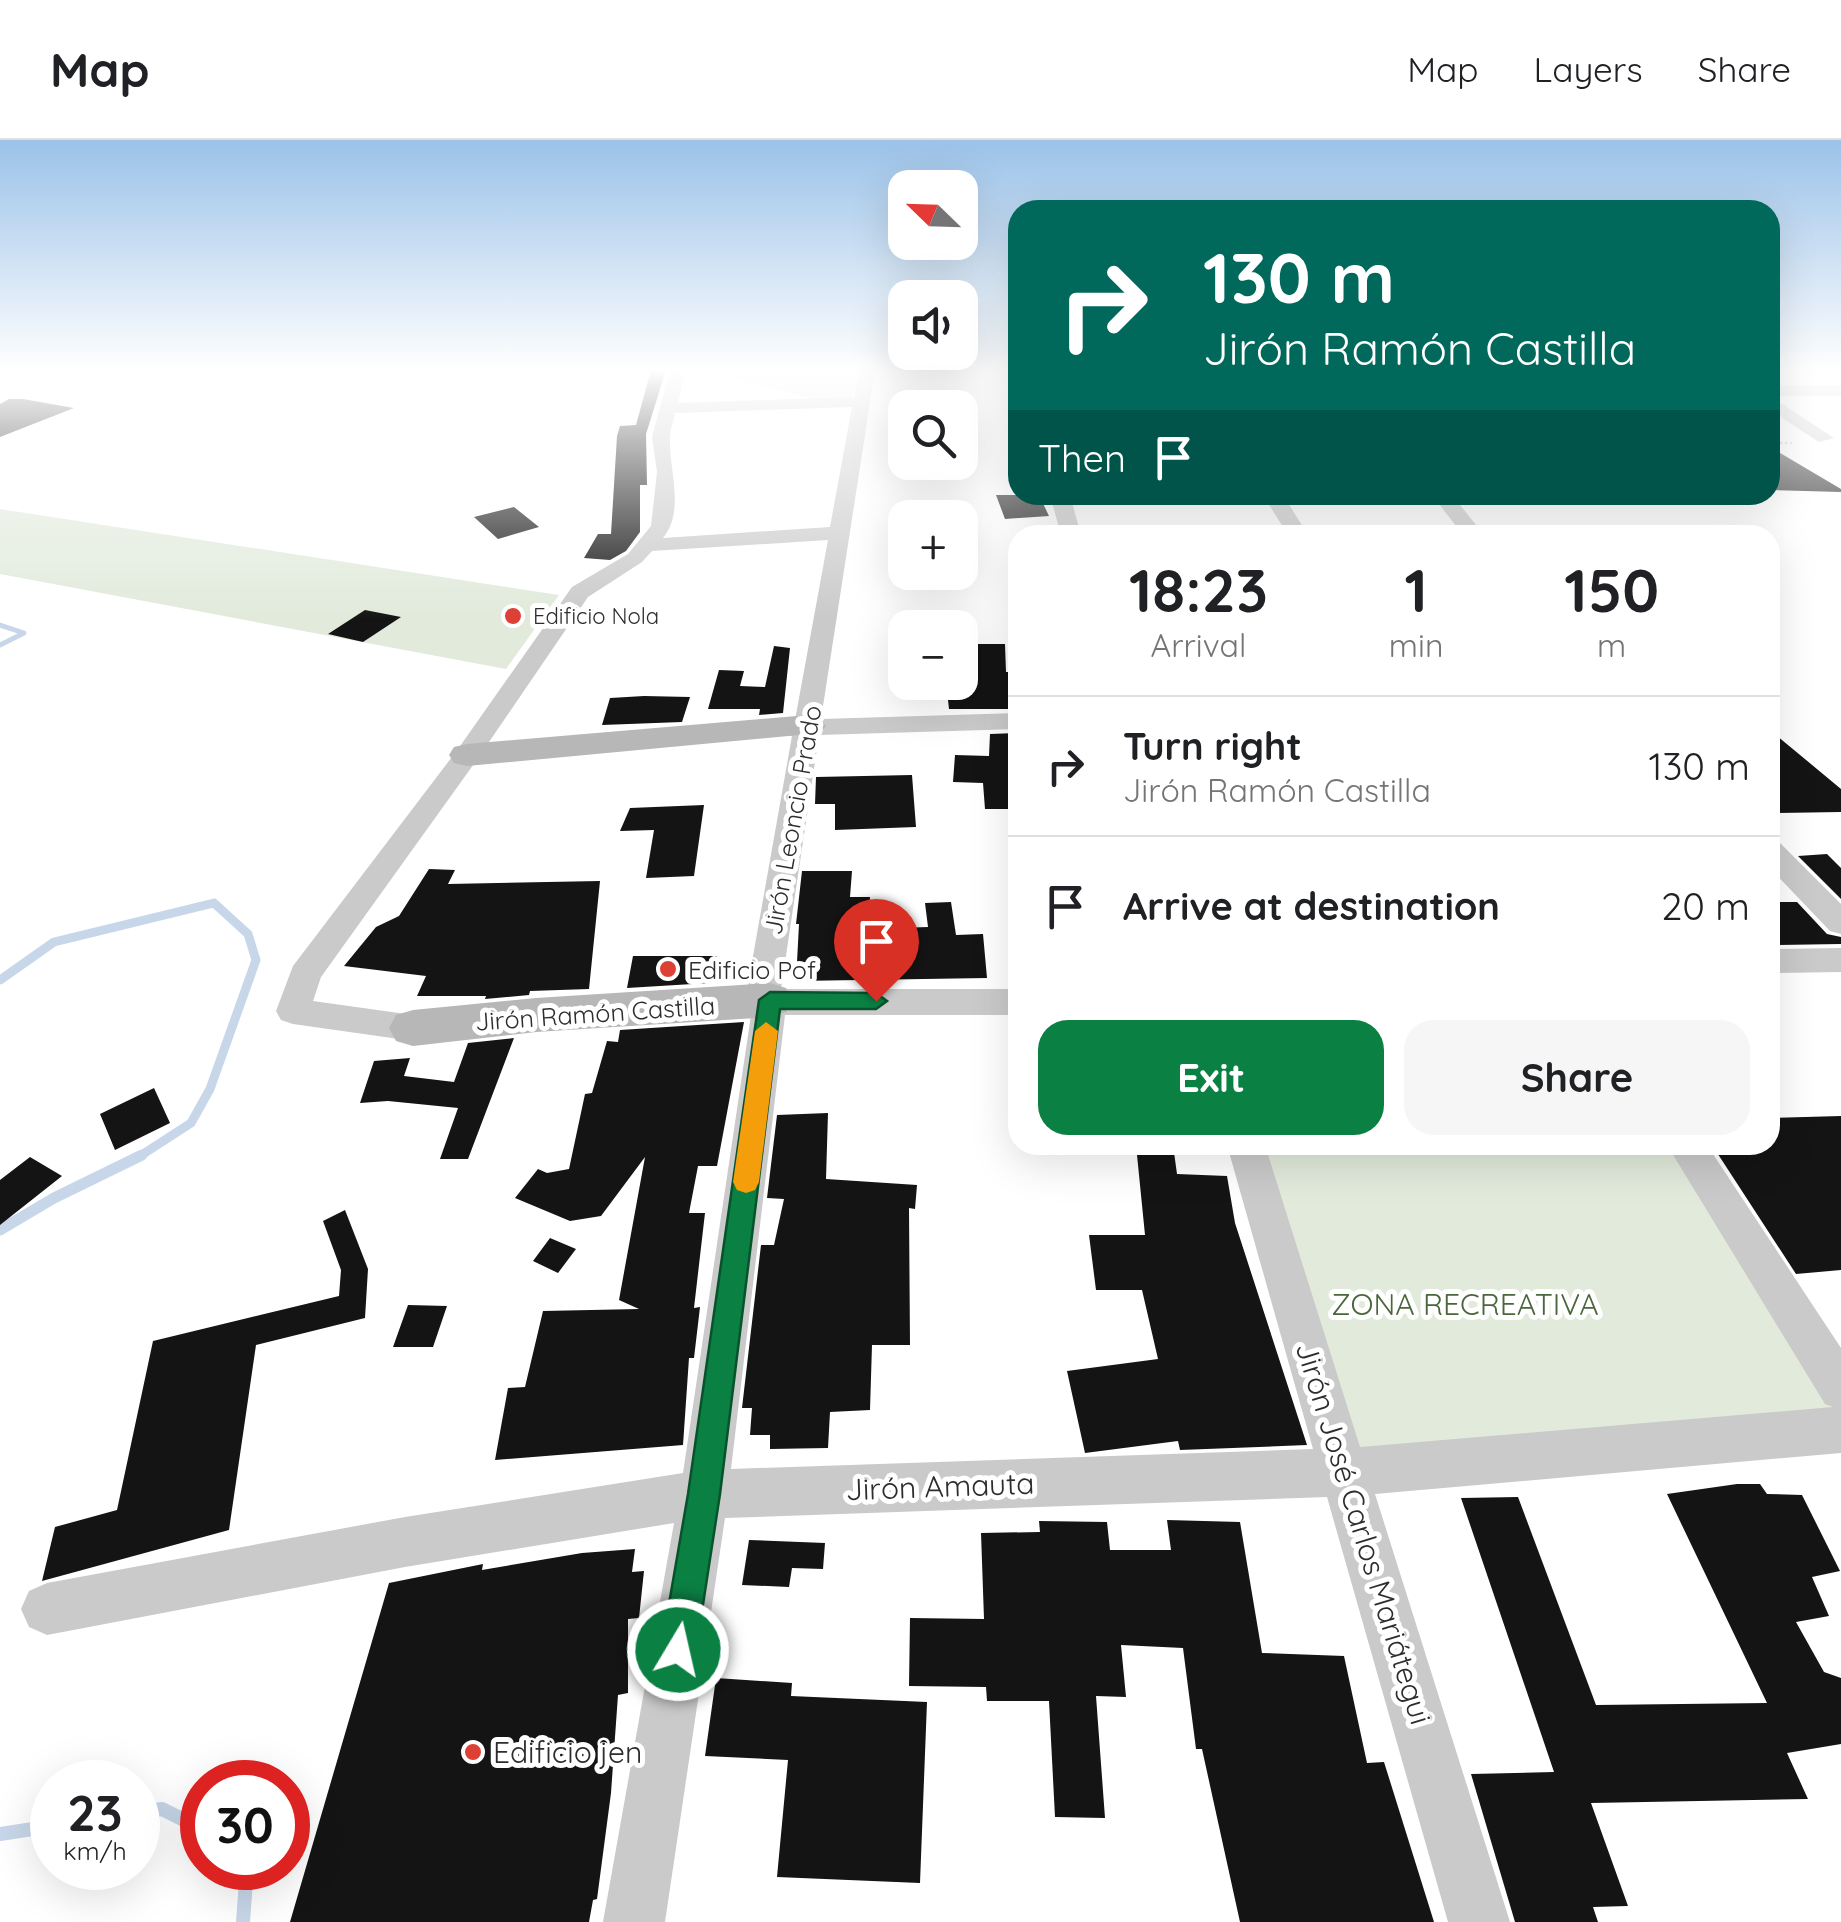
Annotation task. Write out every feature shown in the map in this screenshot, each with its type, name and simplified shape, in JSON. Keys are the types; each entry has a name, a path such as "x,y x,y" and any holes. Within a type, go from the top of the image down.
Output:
{"street":[{"path":"467,756 580,592 636,558 661,528 666,472 663,453"},
{"name":"Jirón Leoncio Prado","path":"634,1922 704,1494 770,1000 764,990 853,453"},
{"path":"1450,505 1466,525"},
{"path":"645,545 839,533"},
{"path":"467,756 808,726 1008,720"},
{"name":"Jirón Ramón Castilla","path":"467,756 304,974 293,1011 412,1028 536,1015 770,1000 1008,1002"},
{"path":"1780,860 1841,923"},
{"path":"1780,962 1841,960"},
{"name":"Jirón José Carlos Mariátegui","path":"1249,1155 1479,1922"},
{"path":"1692,1155 1841,1388"},
{"name":"Jirón Amauta","path":"48,1609 406,1542 704,1494 1347,1472 1841,1430"}],"green space":[{"path":"0,509 559,595 506,669 0,574"},
{"name":"ZONA RECREATIVA","path":"1250,1155 1692,1155 1841,1388 1841,1430 1347,1472"}],"building":[{"path":"616,453 646,453 647,485 640,485 640,532 626,551 610,560 584,558 598,534 611,534"},
{"path":"1780,453 1841,489 1780,490"},
{"path":"996,495 1008,495 1008,505 1044,505 1049,516 1005,519"},
{"path":"514,507 539,527 498,539 474,517"},
{"path":"365,610 401,617 363,642 328,634"},
{"path":"978,644 1005,644 1008,709 949,709 948,700 978,700"},
{"path":"774,646 790,648 783,713 759,715 760,709 708,709 719,670 744,671 740,686 765,687"},
{"path":"690,697 682,722 602,725 610,698"},
{"path":"1008,733 1008,809 985,809 983,783 953,782 955,755 989,756 990,734"},
{"path":"1780,738 1841,789 1841,812 1780,813"},
{"path":"912,775 916,827 835,830 835,804 815,804 816,777"},
{"path":"704,805 694,876 646,878 654,830 620,831 630,808"},
{"path":"1827,854 1841,868 1841,899 1798,856"},
{"path":"429,869 455,870 448,884 600,881 589,989 530,991 529,995 485,999 486,996 417,996 426,976 344,966 376,927 399,916"},
{"path":"802,871 852,871 850,897 870,897 868,929 928,927 925,903 951,902 956,935 983,934 987,978 796,981 796,924"},
{"path":"1780,902 1797,902 1827,934 1841,937 1841,944 1780,945"},
{"name":"Edificio Pof","path":"633,956 717,956 709,983 627,988"},
{"path":"744,1022 717,1166 698,1166 689,1213 705,1213 694,1308 700,1307 694,1358 689,1358 683,1445 495,1460 508,1388 525,1387 543,1311 639,1309 619,1300 645,1157 601,1216 570,1221 515,1198 538,1169 547,1173 569,1169 585,1094 592,1093 607,1041 618,1042 620,1030"},
{"path":"514,1038 468,1159 440,1159 458,1108 388,1101 360,1103 374,1061 410,1058 404,1076 454,1082 468,1043"},
{"path":"154,1088 170,1123 115,1150 100,1114"},
{"path":"828,1113 826,1179 917,1185 915,1209 909,1208 910,1345 872,1345 870,1410 830,1412 828,1448 770,1449 770,1435 750,1435 752,1408 742,1408 761,1245 774,1245 784,1199 767,1198 777,1115"},
{"path":"1841,1116 1841,1270 1796,1274 1719,1155 1780,1155 1780,1118"},
{"path":"1137,1155 1174,1155 1177,1174 1227,1176 1235,1223 1307,1445 1180,1450 1178,1441 1085,1453 1067,1371 1158,1359 1142,1290 1096,1290 1089,1235 1145,1235"},
{"path":"30,1157 62,1176 0,1225 0,1180"},
{"path":"345,1210 368,1269 365,1318 256,1345 229,1530 42,1581 55,1527 117,1510 153,1341 339,1296 341,1270 323,1221"},
{"path":"550,1238 576,1249 558,1273 533,1261"},
{"path":"408,1305 447,1306 433,1347 393,1347"},
{"path":"1760,1484 1767,1494 1802,1495 1840,1571 1812,1577 1829,1616 1796,1622 1824,1672 1841,1678 1841,1744 1787,1753 1808,1799 1591,1803 1628,1906 1593,1907 1598,1922 1515,1922 1471,1774 1554,1772 1461,1498 1518,1497 1596,1705 1767,1703 1667,1494"},
{"path":"1167,1520 1240,1522 1262,1653 1344,1656 1367,1763 1384,1762 1434,1922 1240,1922 1202,1749 1196,1749 1183,1648 1121,1645 1126,1697 1096,1696 1105,1818 1055,1817 1049,1701 987,1701 986,1687 909,1686 910,1618 984,1619 981,1533 1040,1532 1039,1521 1107,1522 1110,1550 1171,1550"},
{"path":"749,1540 825,1543 823,1569 792,1568 789,1587 742,1585"},
{"name":"Edificio jen","path":"635,1549 632,1572 644,1571 639,1618 628,1619 628,1693 618,1695 611,1793 597,1899 593,1900 589,1922 290,1922 299,1890 310,1890 310,1854 389,1583 483,1564 482,1570 582,1553"},
{"path":"716,1678 792,1683 791,1696 927,1702 920,1883 777,1877 788,1760 705,1756"}],"waterway":[{"path":"0,625 24,633 0,645"},
{"path":"0,980 54,942 214,903 248,934 256,960 210,1089 191,1123 140,1156"},
{"path":"0,1230 54,1198 140,1156"},
{"path":"137,1158 140,1156"},
{"path":"160,1809 180,1818"},
{"path":"0,1834 30,1829"},
{"path":"243,1922 245,1890"}],"slow traffic":[{"path":"746,1182 766,1031"}],"place":[{"name":"Edificio Nola","path":"513,616"},
{"name":"Edificio Pof","path":"668,969"},
{"name":"Edificio jen","path":"473,1752"}],"route":[{"path":"678,1650 704,1494 770,1000 876,1001"}]}
